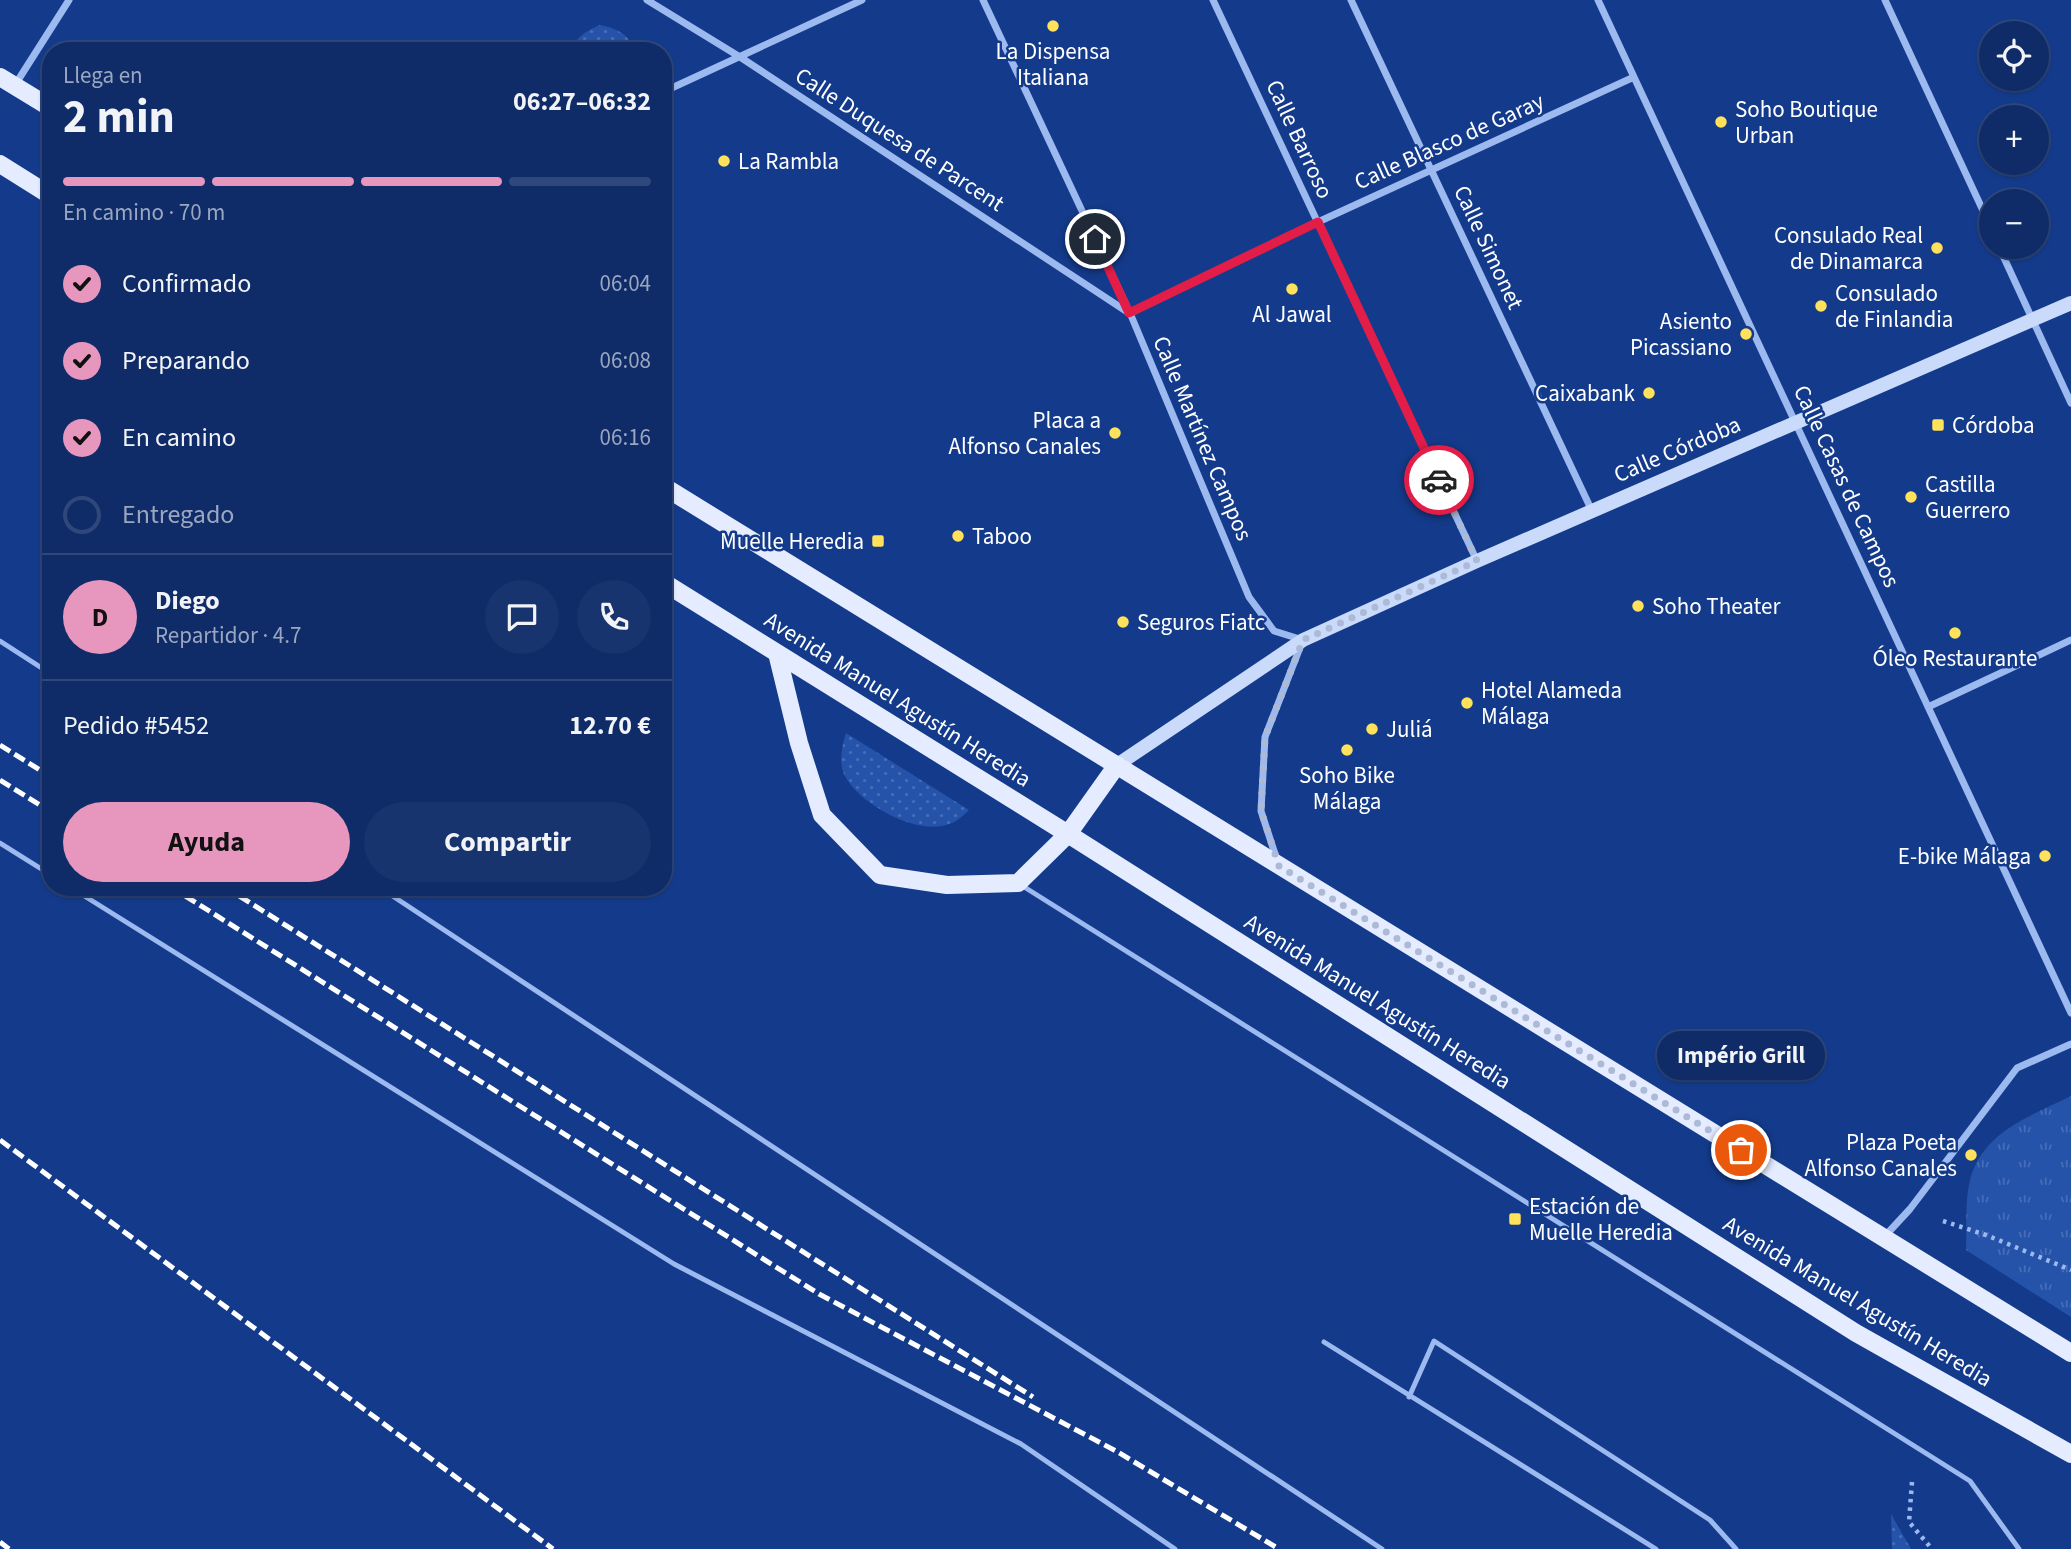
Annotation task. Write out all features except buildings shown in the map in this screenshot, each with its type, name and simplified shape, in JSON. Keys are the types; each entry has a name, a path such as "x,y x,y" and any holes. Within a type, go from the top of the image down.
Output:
{"main road":[{"path":"7,81 42,102"},
{"path":"0,164 42,190"},
{"path":"672,492 2071,1353"},
{"name":"Avenida Manuel Agustín Heredia","path":"672,588 1068,834 1856,1333 2071,1454"},
{"path":"777,653 799,743 822,815 880,875 947,885 1018,883 1068,834 1117,765"}],"street":[{"path":"7,81 69,0"},
{"name":"Calle Duquesa de Parcent","path":"647,0 740,57 1129,313"},
{"path":"672,88 862,0"},
{"name":"Calle Martínez Campos","path":"983,0 1129,313 1248,597 1274,631 1303,640"},
{"name":"Calle Barroso","path":"1213,0 1477,561"},
{"name":"Calle Simonet","path":"1351,0 1592,511"},
{"name":"Calle Casas de Campos","path":"1598,0 2071,1013"},
{"path":"1885,0 1979,202"},
{"name":"Calle Blasco de Garay","path":"1129,313 1318,222 1634,77"},
{"path":"2005,259 2071,403"},
{"name":"Calle Córdoba","path":"1117,765 1303,640 1477,561 2071,303"},
{"path":"1279,866 1261,811 1265,737 1303,640"},
{"path":"1928,707 2071,640"},
{"path":"1884,1237 1910,1209 2017,1069 2071,1044"}],"lane":[{"path":"0,641 42,668"},
{"path":"0,843 42,869"},
{"path":"1018,883 1970,1481 2019,1549"},
{"path":"84,896 674,1264 1021,1444 1175,1549"},
{"path":"393,896 1382,1549"},
{"path":"1324,1342 1656,1549"},
{"path":"1409,1397 1434,1342 1710,1520 1736,1549"}],"path":[{"path":"1910,1209 1986,1235 2071,1270"},
{"path":"1913,1474 1909,1522 1932,1549"}],"green space":[{"path":"600,25 622,33 630,42 576,42 586,32"},
{"path":"846,733 969,810 950,824 930,827 901,820 874,805 852,786 843,771 841,754"},
{"path":"2071,1096 2071,1317 1966,1250 1969,1185 1983,1152 2008,1129"},
{"path":"1891,1514 1911,1549 1892,1549"}],"railway":[{"path":"0,745 42,771"},
{"path":"0,780 42,806"},
{"path":"185,896 819,1294 1116,1451 1279,1549"},
{"path":"239,896 1033,1397"},
{"path":"0,1140 553,1549"},
{"path":"0,1542 9,1549"}],"way so far":[{"path":"1439,480 1477,561 1303,640 1265,737 1261,811 1279,866 1741,1150"}],"place":[{"name":"La Dispensa Italiana","path":"1053,26"},
{"name":"Soho Boutique Urban","path":"1721,122"},
{"name":"La Rambla","path":"724,161"},
{"name":"Consulado Real de Dinamarca","path":"1937,248"},
{"name":"Al Jawal","path":"1292,289"},
{"name":"Consulado de Finlandia","path":"1821,306"},
{"name":"Asiento Picassiano","path":"1746,334"},
{"name":"Caixabank","path":"1649,393"},
{"name":"Córdoba","path":"1938,425"},
{"name":"Placa a Alfonso Canales","path":"1115,433"},
{"name":"Castilla Guerrero","path":"1911,497"},
{"name":"Taboo","path":"958,536"},
{"name":"Muelle Heredia","path":"878,541"},
{"name":"Soho Theater","path":"1638,606"},
{"name":"Seguros Fiatc","path":"1123,622"},
{"name":"Óleo Restaurante","path":"1955,633"},
{"name":"Hotel Alameda Málaga","path":"1467,703"},
{"name":"Juliá","path":"1372,729"},
{"name":"Soho Bike Málaga","path":"1347,750"},
{"name":"E-bike Málaga","path":"2045,856"},
{"name":"Império Grill","path":"1741,1150"},
{"name":"Plaza Poeta Alfonso Canales","path":"1971,1155"},
{"name":"Estación de Muelle Heredia","path":"1515,1219"}],"route":[{"path":"1095,239 1129,313 1318,222 1439,480"}]}
